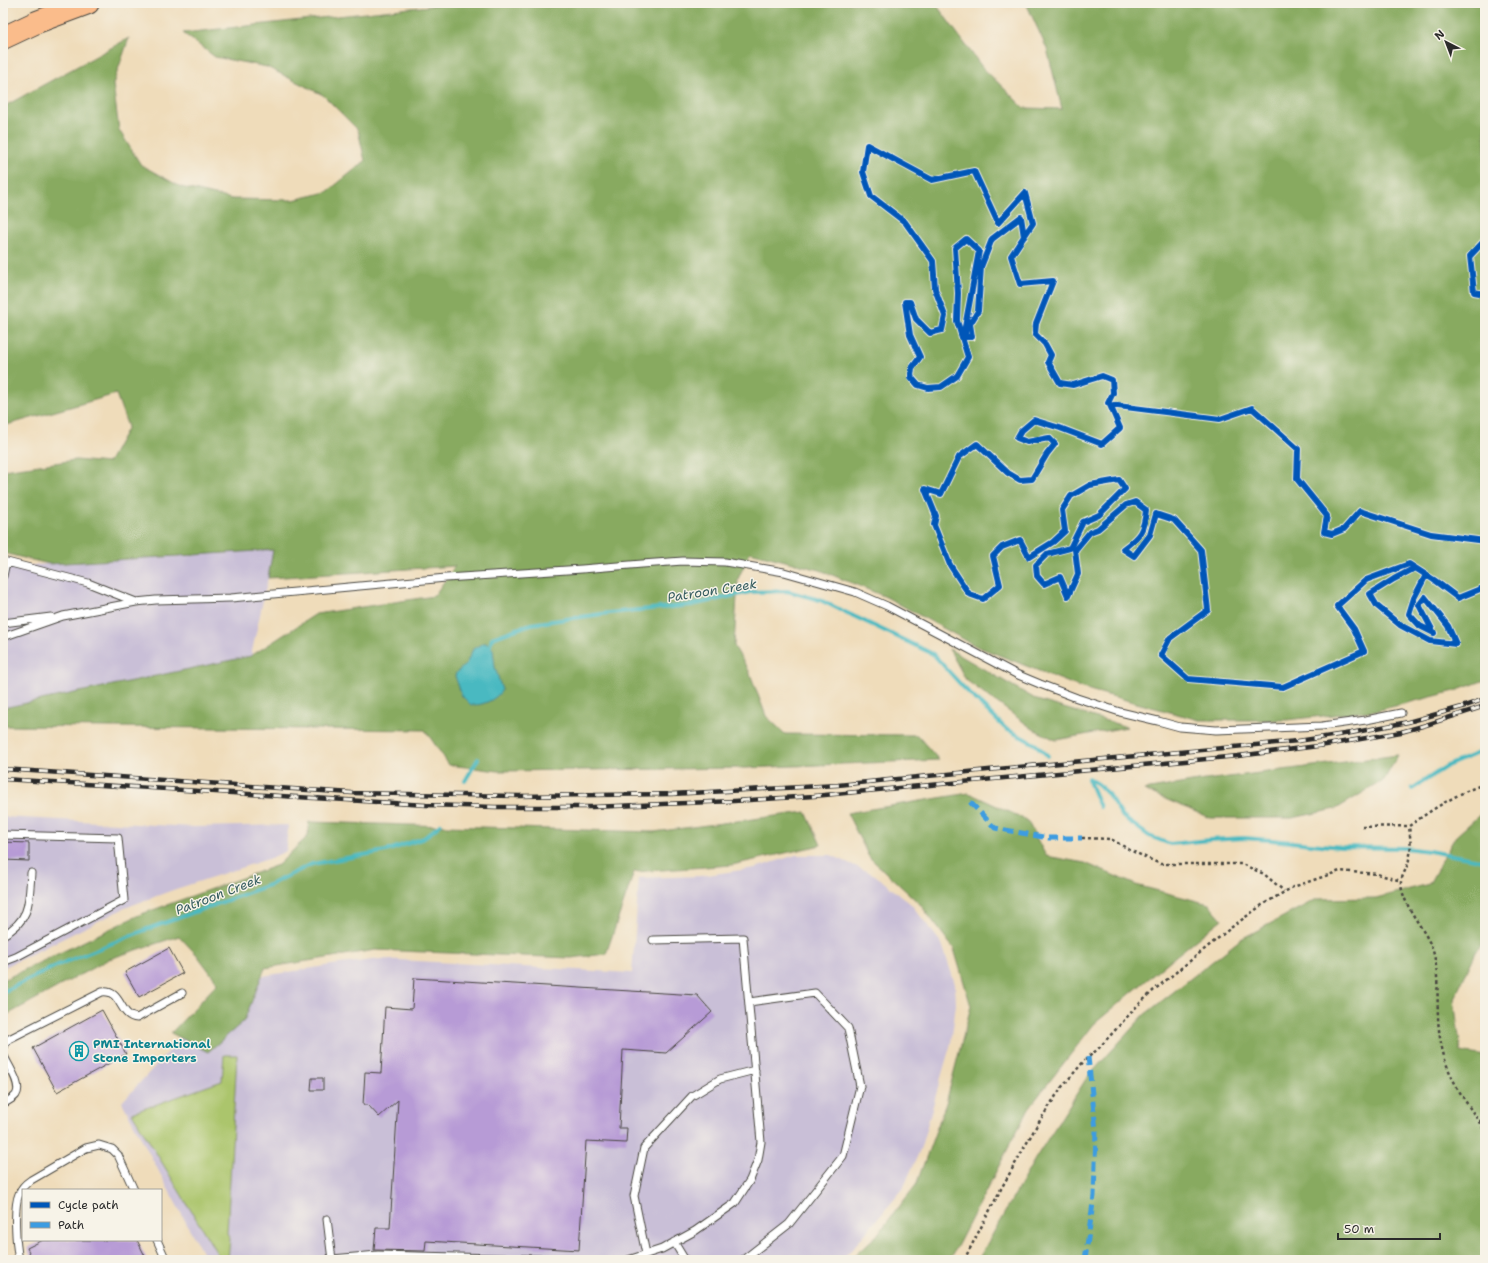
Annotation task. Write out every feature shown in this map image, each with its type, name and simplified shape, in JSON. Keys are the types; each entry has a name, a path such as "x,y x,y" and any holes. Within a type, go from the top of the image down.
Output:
{"highway":[{"path":"3,38 37,22 88,3"}],"lane":[{"path":"3,623 64,616 136,602 231,598 446,578 683,561 725,562 784,572 855,592 887,606 1016,674 1040,684 1120,712 1180,727 1216,730 1322,726 1366,720 1401,712"},
{"path":"3,576 5,562 88,583 136,602"},
{"path":"3,637 64,616"},
{"path":"3,835 118,838 124,900 30,950 3,962"},
{"path":"3,935 18,926 26,913 29,903 31,873"},
{"path":"628,1260 662,1248 695,1231 735,1202 750,1180 758,1160 761,1142 743,938 653,940"},
{"path":"3,1046 9,1039 102,992 109,992 113,994 126,1014 130,1017 137,1018 182,993"},
{"path":"743,1260 789,1224 843,1156 860,1086 848,1028 815,993 749,1002"},
{"path":"3,1054 18,1087 16,1096 3,1104"},
{"path":"646,1254 634,1196 644,1148 692,1096 720,1079 755,1070"},
{"path":"19,1260 16,1220 17,1199 23,1187 30,1180 86,1148 99,1145 112,1149 118,1155 134,1189"},
{"path":"327,1219 332,1259 378,1255 576,1260"},
{"path":"157,1241 166,1260"},
{"path":"674,1242 685,1260"}],"path":[{"path":"1362,827 1409,826 1436,807 1469,789 1485,784"},
{"path":"1409,826 1410,859 1401,881 1401,886 1409,906 1426,936 1433,953 1436,969 1439,1031 1444,1059 1457,1090 1485,1131"},
{"path":"1082,838 1111,839 1160,864 1242,864 1264,874 1284,891"},
{"path":"964,1260 1033,1132 1061,1088 1071,1075 1154,990 1262,904 1284,891 1340,871 1377,874 1401,881"},
{"path":"1478,1121 1485,1121"}],"shaded area":[{"path":"274,550 251,656 3,708 3,567"},
{"path":"3,817 194,827 288,825 286,851 271,858 173,890 127,907 3,968"},
{"path":"796,855 831,855 875,875 911,904 942,944 955,984 956,1004 951,1043 920,1150 903,1189 841,1260 206,1260 122,1102 191,1027 247,983 263,976 381,959 632,973 639,878 701,876 755,868"}],"green space":[{"path":"935,3 982,67 1024,108 1062,109 1047,49 1026,3 1485,3 1485,680 1455,691 1379,710 1286,720 1199,720 1082,688 976,646 886,597 820,570 750,552 738,579 734,646 749,671 766,716 785,734 917,735 939,760 746,768 498,771 449,765 425,730 3,726 3,708 251,656 316,614 434,596 455,566 268,578 273,550 49,564 3,553 3,470 76,460 108,463 128,427 116,394 3,426 3,107 129,38 113,84 119,130 141,165 181,187 232,199 293,200 327,192 365,161 358,130 323,95 267,67 215,57 183,33 447,4"},
{"path":"949,649 1037,700 1127,727 1056,740 1033,729 966,680"},
{"path":"1398,755 1384,780 1336,809 1292,818 1210,818 1144,790 1198,781"},
{"path":"969,793 1027,820 1046,856 1085,863 1136,885 1209,904 1222,919 1094,1024 1029,1108 950,1260 850,1260 877,1235 916,1185 946,1103 971,1006 954,949 920,904 869,857 847,813"},
{"path":"1485,810 1485,941 1477,950 1454,999 1461,1052 1485,1056 1485,1260 978,1260 1035,1159 1086,1079 1144,1015 1241,939 1317,899 1376,898 1429,884 1455,837"},
{"path":"806,812 821,845 732,865 634,872 606,954 571,958 375,950 265,968 244,1021 208,1052 171,1033 218,983 197,955 179,936 109,959 3,1017 3,980 139,915 278,865 308,836 309,822 654,832"},
{"path":"224,1055 237,1055 227,1233 230,1239 228,1260 221,1260 132,1113 222,1081"}],"water":[{"path":"483,643 487,643 493,649 495,667 502,690 496,697 488,702 471,705 462,696 455,676 456,673 466,664 473,649"}],"building":[{"path":"3,842 29,843 29,861 3,860"},
{"path":"169,948 183,973 139,997 125,972"},
{"path":"414,978 697,995 712,1012 666,1053 623,1050 619,1128 627,1128 626,1143 586,1141 579,1250 426,1241 425,1251 374,1250 376,1228 390,1228 398,1100 379,1117 368,1105 363,1105 365,1072 381,1073 385,1007 412,1009"},
{"name":"PMI International Stone Importers","path":"102,1010 126,1054 57,1092 33,1048"},
{"path":"312,1078 323,1078 323,1090 311,1090"},
{"path":"41,1241 138,1241 147,1260 33,1260 27,1248"}],"waterway":[{"name":"Patroon Creek","path":"489,649 492,638 531,624 609,613 692,605 750,592 787,591 820,600 933,654 962,686 1006,729 1035,744 1048,756"},
{"name":"Patroon Creek","path":"1412,789 1447,766 1485,750"},
{"name":"Patroon Creek","path":"465,781 478,759"},
{"path":"1088,778 1098,784 1108,794 1123,817 1149,836 1170,844 1244,838 1341,847 1405,848 1485,861"},
{"name":"Patroon Creek","path":"1088,779 1100,807"},
{"name":"Patroon Creek","path":"3,992 58,965 145,930 269,885 312,864 386,851 424,838 441,824"}],"railway":[{"path":"3,769 352,793 519,796 672,794 838,785 1298,741 1408,722 1485,699"},
{"path":"3,779 426,805 592,807 734,801 814,796 1238,756 1326,745 1401,732 1485,706"}],"marked path":[{"path":"970,802 995,828 1048,838 1082,838"},
{"path":"1085,1260 1094,1196 1096,1130 1088,1057"}],"cycle path":[{"path":"1024,237 1021,217 992,239 981,267 978,311 970,324 972,337 965,337 965,327 979,251 966,239 955,248 958,293 957,321 968,357 957,376 941,387 928,388 918,385 911,377 912,368 920,357 910,335 905,302 910,302 916,319 930,333 942,330 945,316 935,289 933,261 905,222 871,196 863,172 867,145 932,180 974,171 998,223 1025,193 1033,223 1011,256 1020,284 1053,281 1036,324 1035,334 1045,344 1051,355 1048,362 1060,383 1073,385 1102,376 1112,380 1113,393 1108,403 1110,405"},
{"path":"1485,240 1470,256 1474,292 1485,294"},
{"path":"1485,541 1431,534 1360,511 1344,529 1332,534 1324,532 1327,516 1297,479 1298,449 1252,408 1220,419 1110,405 1120,428 1102,444 1034,420 1021,431 1017,438 1027,442 1049,438 1055,444 1032,479 1020,480 1008,473 977,444 959,457 941,494 925,489 936,516 934,525 950,565 969,594 983,599 1000,585 993,556 1002,547 1020,540 1029,557 1053,542 1065,531 1062,510 1071,496 1090,485 1119,480 1125,489 1099,515 1083,522 1070,548 1047,554 1036,565 1037,576 1044,584 1060,577 1068,596 1078,574 1075,550 1090,532 1098,529 1126,505 1135,502 1146,510 1144,523 1140,532 1123,549 1134,556 1150,535 1156,514 1174,520 1201,550 1208,610 1170,638 1161,655 1188,679 1283,687 1364,651 1354,629 1337,606 1366,580 1409,564 1458,598 1485,587"},
{"path":"1413,569 1370,594 1377,606 1400,625 1430,641 1456,644 1448,626 1425,597 1419,605 1434,633 1420,626 1409,614 1414,598 1426,575"}],"place":[{"name":"PMI International Stone Importers","path":"79,1051"}]}
